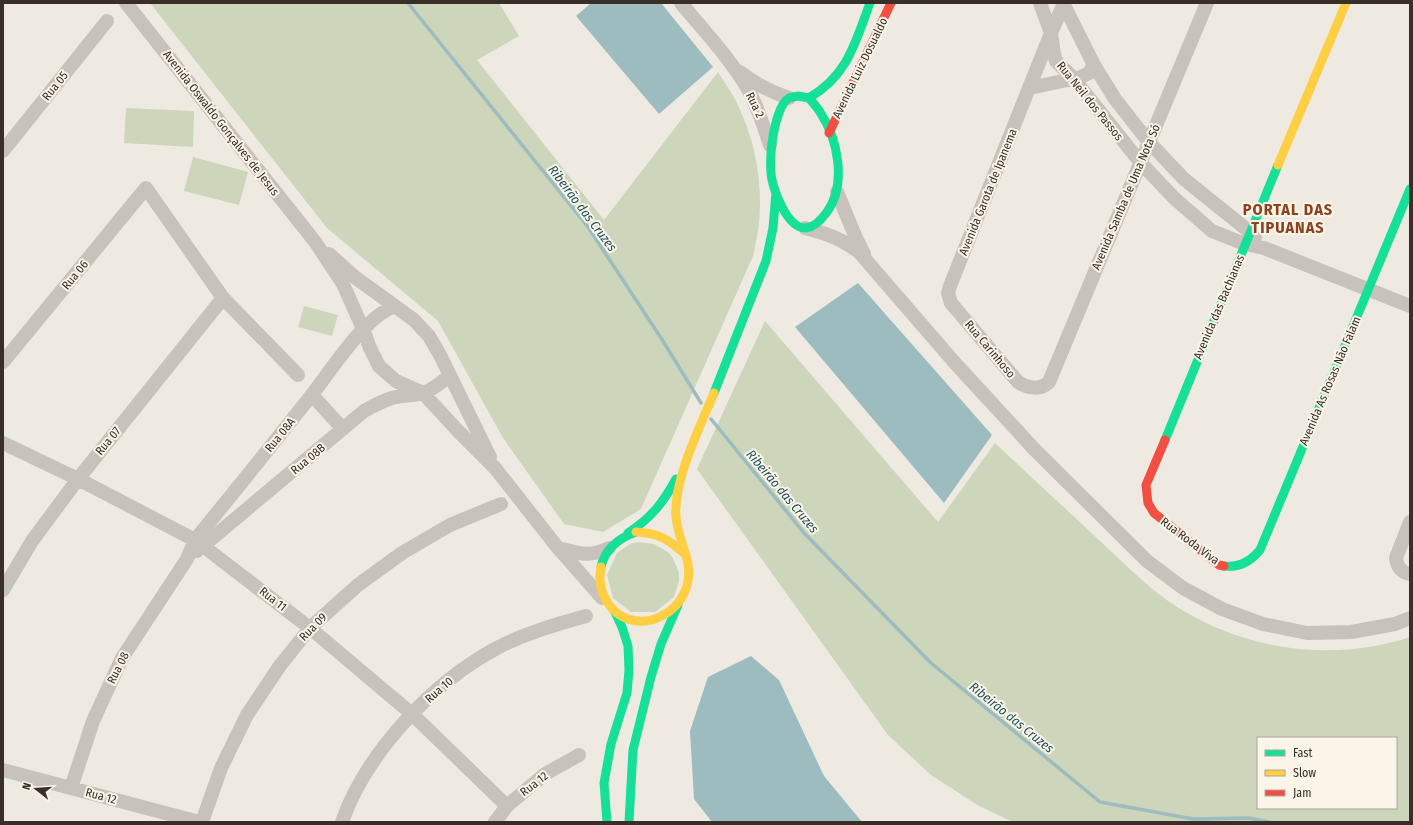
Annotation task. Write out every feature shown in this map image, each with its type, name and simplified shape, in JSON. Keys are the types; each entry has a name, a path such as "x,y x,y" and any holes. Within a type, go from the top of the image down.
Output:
{"street":[{"name":"Avenida Oswaldo Gonçalves de Jesus","path":"126,3 316,243 343,284 378,366 396,380 423,393"},
{"name":"Rua 2","path":"681,3 731,65 748,91 762,118 771,148"},
{"name":"Avenida Luiz Dosualdo","path":"809,98 820,93 842,70 850,56 870,3"},
{"name":"Avenida Luiz Dosualdo","path":"829,133 891,3"},
{"name":"Rua Neil dos Passos","path":"1040,3 1051,33 1056,61 1074,79 1140,162 1174,198 1212,231 1248,238"},
{"name":"Avenida Samba de Uma Nota Só","path":"1041,387 1048,382 1206,3"},
{"name":"Avenida das Bachianas","path":"1148,503 1146,491 1147,480 1346,3"},
{"name":"Rua Neil dos Passos","path":"1063,4 1094,65 1115,99 1148,142 1184,179 1248,238 1264,248 1410,306"},
{"name":"Avenida Garota de Ipanema","path":"948,296 950,286 1063,4"},
{"name":"Rua 05","path":"3,151 106,21"},
{"name":"Rua 2","path":"731,65 754,82 789,98"},
{"path":"1030,88 1074,79 1089,73 1094,65"},
{"path":"789,233 801,227 814,226 822,219 834,202 840,171 836,152 822,115 809,98 798,96 789,98 779,111 772,134 771,178 776,194 784,208 801,227 830,234 847,243 859,252 954,362 1035,450 1147,561 1183,588 1222,609 1263,624 1307,633 1351,632 1395,624 1410,618"},
{"name":"Rua 06","path":"3,362 146,188 223,298"},
{"name":"Avenida As Rosas Não Falam","path":"1240,566 1254,558 1260,550 1410,188"},
{"path":"837,192 856,238 872,268"},
{"path":"629,822 633,750 651,677 661,644 687,587 688,576 686,556 676,518 676,498 687,460 766,262 772,239 776,194"},
{"name":"Avenida Oswaldo Gonçalves de Jesus","path":"316,243 356,278 414,320 429,336 450,376"},
{"path":"766,262 779,246"},
{"name":"Rua Carinhoso","path":"948,296 951,303 1018,382 1024,386 1041,387"},
{"path":"223,298 298,375"},
{"name":"Rua 07","path":"3,590 32,542 78,479 223,298"},
{"name":"Rua 08A","path":"199,543 363,329 389,308 395,306"},
{"path":"495,468 450,376 423,393 495,468 558,548 611,607 627,619 641,622 661,618 678,606"},
{"name":"Rua 08B","path":"199,543 343,430 364,411 378,403 392,398 407,394 423,393"},
{"path":"312,395 343,430"},
{"name":"Rua 11","path":"3,442 78,479 199,543 310,628 412,714 507,806"},
{"path":"558,548 585,555 592,555 609,548 622,537 647,521 655,513 662,504 687,460"},
{"name":"Rua Roda Viva","path":"1148,503 1158,517 1219,564 1229,567 1240,566"},
{"name":"Rua 09","path":"200,822 221,768 247,715 279,667 310,628 358,585 402,553 450,525 501,504"},
{"path":"1410,522 1396,556 1398,566 1404,573 1410,574"},
{"path":"622,537 636,532 650,532 663,536 675,544 686,556"},
{"name":"Rua 08","path":"70,788 93,721 122,658 199,543"},
{"path":"608,822 604,783 611,744 627,693 629,670 628,646 622,627 602,593 599,581 599,570 603,558 609,548"},
{"name":"Rua 10","path":"342,822 344,814 365,774 391,738 412,714 457,674 497,648 540,629 586,616"},
{"name":"Rua 12","path":"495,822 507,806 545,774 580,755"},
{"name":"Rua 12","path":"3,770 200,822"}],"green space":[{"path":"150,3 499,3 519,36 477,60 604,220 718,72 736,101 753,145 760,191 757,236 753,256 641,509 603,532 564,524 503,438 438,321 327,228"},
{"path":"126,108 194,111 193,147 124,143"},
{"path":"193,157 248,172 239,205 184,191"},
{"path":"304,306 338,315 332,336 298,327"},
{"path":"765,321 938,522 995,443 1150,587 1171,603 1208,624 1236,635 1264,643 1293,648 1323,650 1352,649 1381,645 1410,637 1410,822 1013,822 979,806 931,775 888,735 697,469"},
{"path":"638,542 654,544 668,552 673,558 679,573 679,581 674,597 655,612 631,612 613,598 607,575 617,553 630,544"}],"water":[{"path":"591,3 661,3 713,67 659,114 576,16"},
{"path":"858,283 992,435 944,503 795,327"},
{"path":"751,656 779,680 824,776 862,822 712,822 694,799 690,731 708,677"}],"waterway":[{"name":"Ribeirão das Cruzes","path":"408,3 588,227 663,341 701,403"},
{"name":"Ribeirão das Cruzes","path":"711,419 804,533 931,663 1100,802 1193,819 1249,818 1269,822"}],"traffic: fast":[{"path":"809,98 833,79 841,68 854,45 870,3"},
{"path":"798,96 809,98 820,112 832,135 838,162 837,188 833,201 821,220 806,228 799,227 787,215 774,188 771,168 772,141 778,116 786,101 789,98 798,96"},
{"path":"1165,440 1278,165"},
{"path":"1224,566 1235,566 1244,563 1260,550 1410,189"},
{"path":"714,393 766,261 773,228 776,193"},
{"path":"628,533 650,516 676,479"},
{"path":"601,567 609,550 624,537 636,532"},
{"path":"629,822 633,750 651,677 661,644 678,605"},
{"path":"607,822 604,783 611,744 627,693 629,670 628,646 615,612"}],"traffic: slow":[{"path":"1278,165 1346,3"},
{"path":"686,556 676,517 676,503 683,471 714,393"},
{"path":"601,567 600,582 604,596 615,611 629,619 645,621 660,617 674,607 684,593 689,576 686,555 664,538 652,534 636,532"}],"traffic: jam":[{"path":"829,133 891,3"},
{"path":"1165,440 1146,485 1148,503 1154,513 1219,565 1224,566"}],"district":[{"name":"PORTAL DAS TIPUANAS","path":"1288,218"}]}
